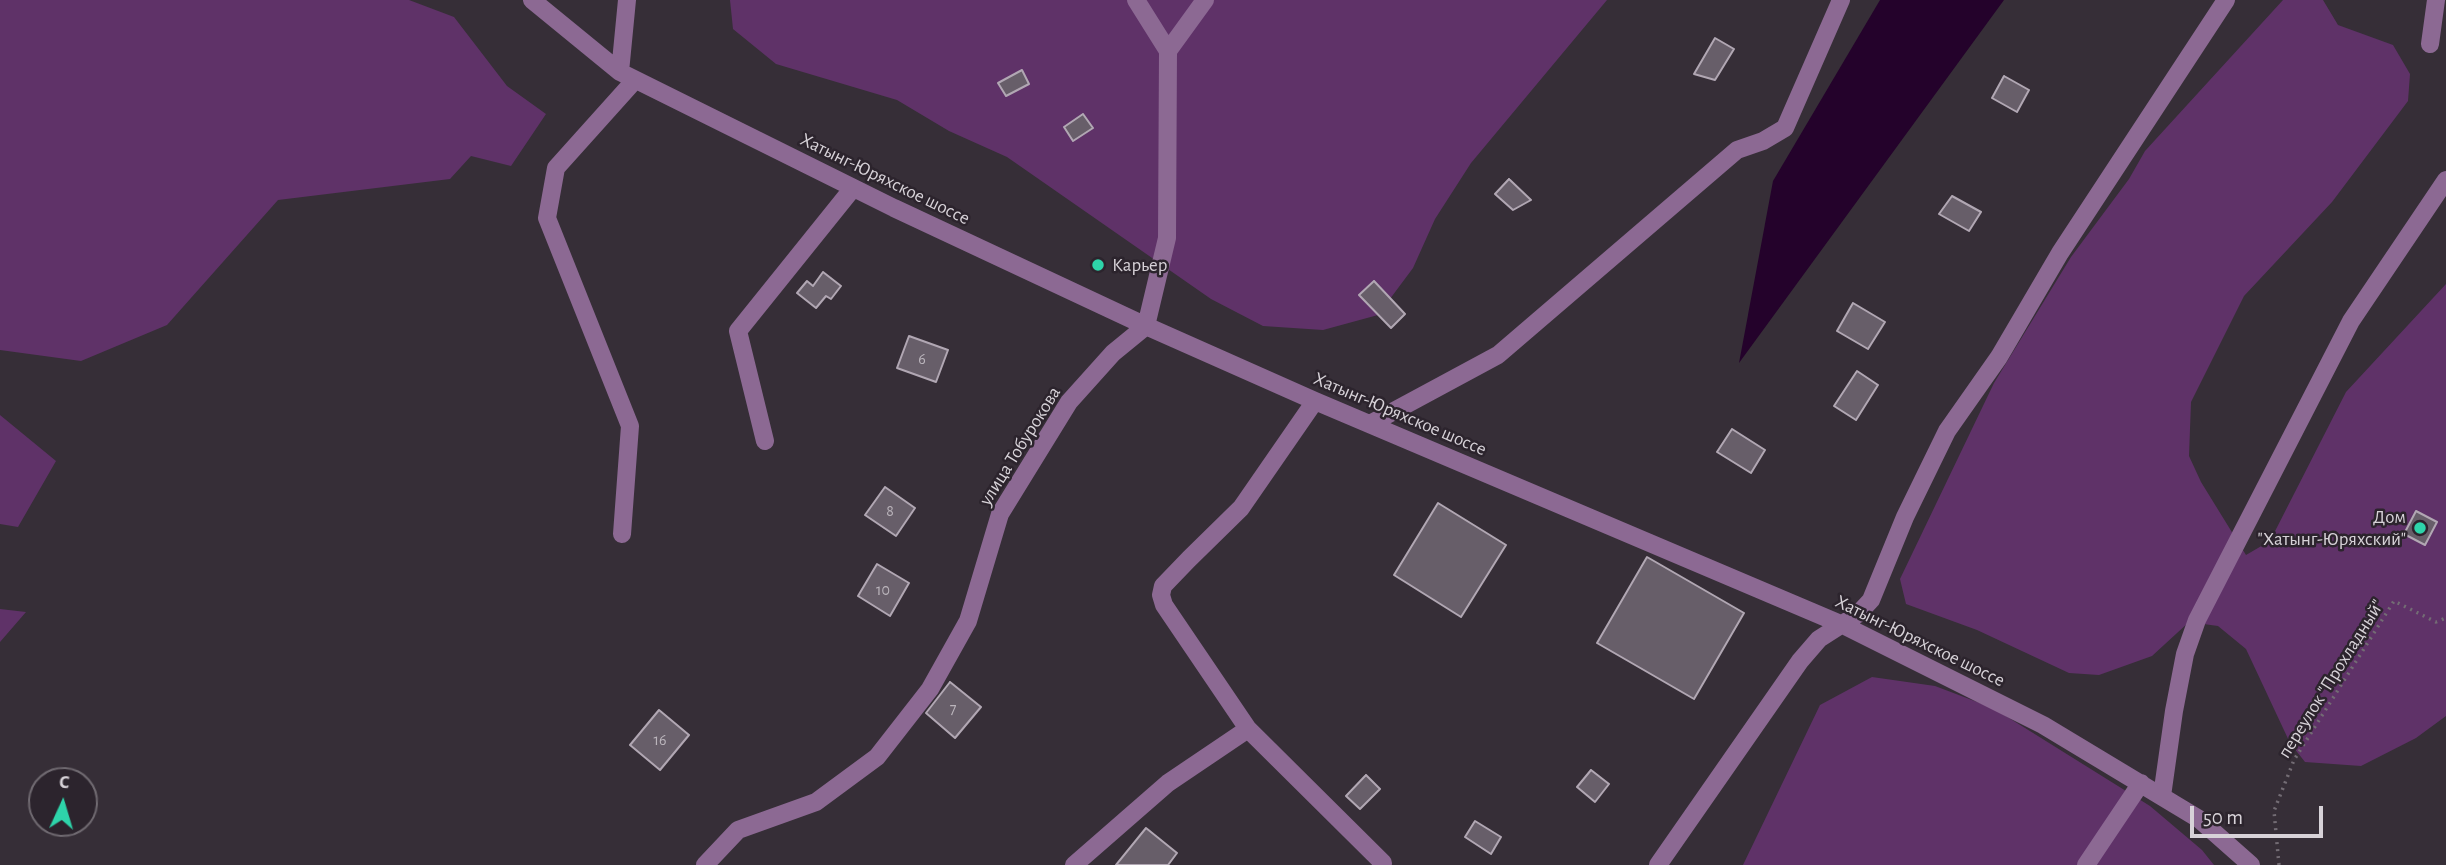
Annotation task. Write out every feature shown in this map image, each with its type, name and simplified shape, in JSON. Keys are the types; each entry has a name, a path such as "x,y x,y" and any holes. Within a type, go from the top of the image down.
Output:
{"street":[{"name":"Хатынг-Юряхское шоссе","path":"532,0 627,76 853,188 1146,326 1315,401 1843,625 2043,725 2199,819 2252,865"},
{"path":"622,534 629,426 547,218 556,168 627,76 627,0"},
{"path":"1136,0 1168,51 1167,238 1146,326"},
{"path":"1168,51 1205,0"},
{"path":"1370,424 1498,355 1737,150 1763,141 1785,128 1841,0"},
{"path":"1658,865 1800,661 1819,639 1843,625 1871,600 1905,517 1947,431 1998,357 2060,253 2226,0"},
{"path":"2430,44 2436,0"},
{"path":"2162,796 2185,654 2197,620 2351,321 2446,180"},
{"path":"765,441 738,331 853,188"},
{"name":"улица Тобурокова","path":"705,865 738,830 816,802 877,757 930,689 968,621 1000,514 1062,413 1113,353 1146,326"},
{"path":"1315,401 1241,508 1163,586 1161,595 1164,606 1248,729 1383,863"},
{"path":"1074,865 1168,783 1248,729"},
{"path":"2086,865 2141,783"}],"path":[{"name":"переулок \"Прохладный\"","path":"2279,865 2274,811 2294,760 2394,601 2436,622 2446,618"}],"shaded area":[{"path":"0,0 409,0 454,17 507,86 546,114 511,166 471,156 450,179 278,200 167,325 81,361 0,350"},
{"path":"730,0 1607,0 1471,163 1435,219 1413,268 1378,315 1323,330 1263,326 1211,299 1007,157 949,131 897,100 776,64 733,29"},
{"path":"1880,0 2004,0 1739,363 1773,181"},
{"path":"2283,0 2323,0 2338,25 2393,45 2410,74 2408,101 2332,202 2244,296 2191,402 2189,456 2201,482 2246,555 2270,541 2346,392 2446,284 2446,716 2416,738 2361,766 2305,762 2290,743 2246,649 2218,626 2189,622 2152,656 2099,675 2069,673 1977,630 1906,604 1900,579 1994,383 2071,257 2129,179 2145,151"},
{"path":"0,415 56,461 18,527 0,524"},
{"path":"0,609 26,612 0,642"},
{"path":"1872,677 1935,686 1993,708 2150,806 2202,850 2214,865 1743,865 1820,705"}],"building":[{"path":"1715,38 1734,49 1715,80 1694,74"},
{"path":"1022,70 1029,84 1006,96 998,83"},
{"path":"2004,76 2029,90 2017,112 1992,98"},
{"path":"1083,114 1093,128 1073,141 1064,127"},
{"path":"1509,179 1531,200 1513,210 1495,194"},
{"path":"1952,196 1981,212 1969,231 1939,214"},
{"path":"823,272 841,286 831,299 826,296 816,308 797,293 807,281 813,286"},
{"path":"1374,281 1405,314 1391,328 1359,295"},
{"path":"1853,303 1885,322 1868,349 1837,331"},
{"path":"909,336 948,350 936,382 897,368"},
{"path":"1857,371 1878,385 1856,420 1834,406"},
{"path":"1732,429 1765,450 1751,473 1717,452"},
{"path":"885,487 915,508 896,536 865,515"},
{"path":"1438,503 1506,545 1461,617 1394,575"},
{"name":"Дом \"Хатынг-Юряхский\"","path":"2416,511 2437,522 2425,545 2404,534"},
{"path":"1647,557 1744,613 1694,699 1597,643"},
{"path":"877,564 909,583 890,616 858,596"},
{"path":"950,682 981,707 955,738 926,713"},
{"path":"659,710 689,735 660,770 630,745"},
{"path":"1591,770 1609,784 1595,802 1577,787"},
{"path":"1366,775 1380,789 1360,809 1346,796"},
{"path":"1475,821 1501,837 1491,854 1465,837"},
{"path":"1146,828 1177,853 1168,865 1116,865"}],"place":[{"name":"Карьер","path":"1098,265"},
{"name":"Дом \"Хатынг-Юряхский\"","path":"2420,528"}]}
